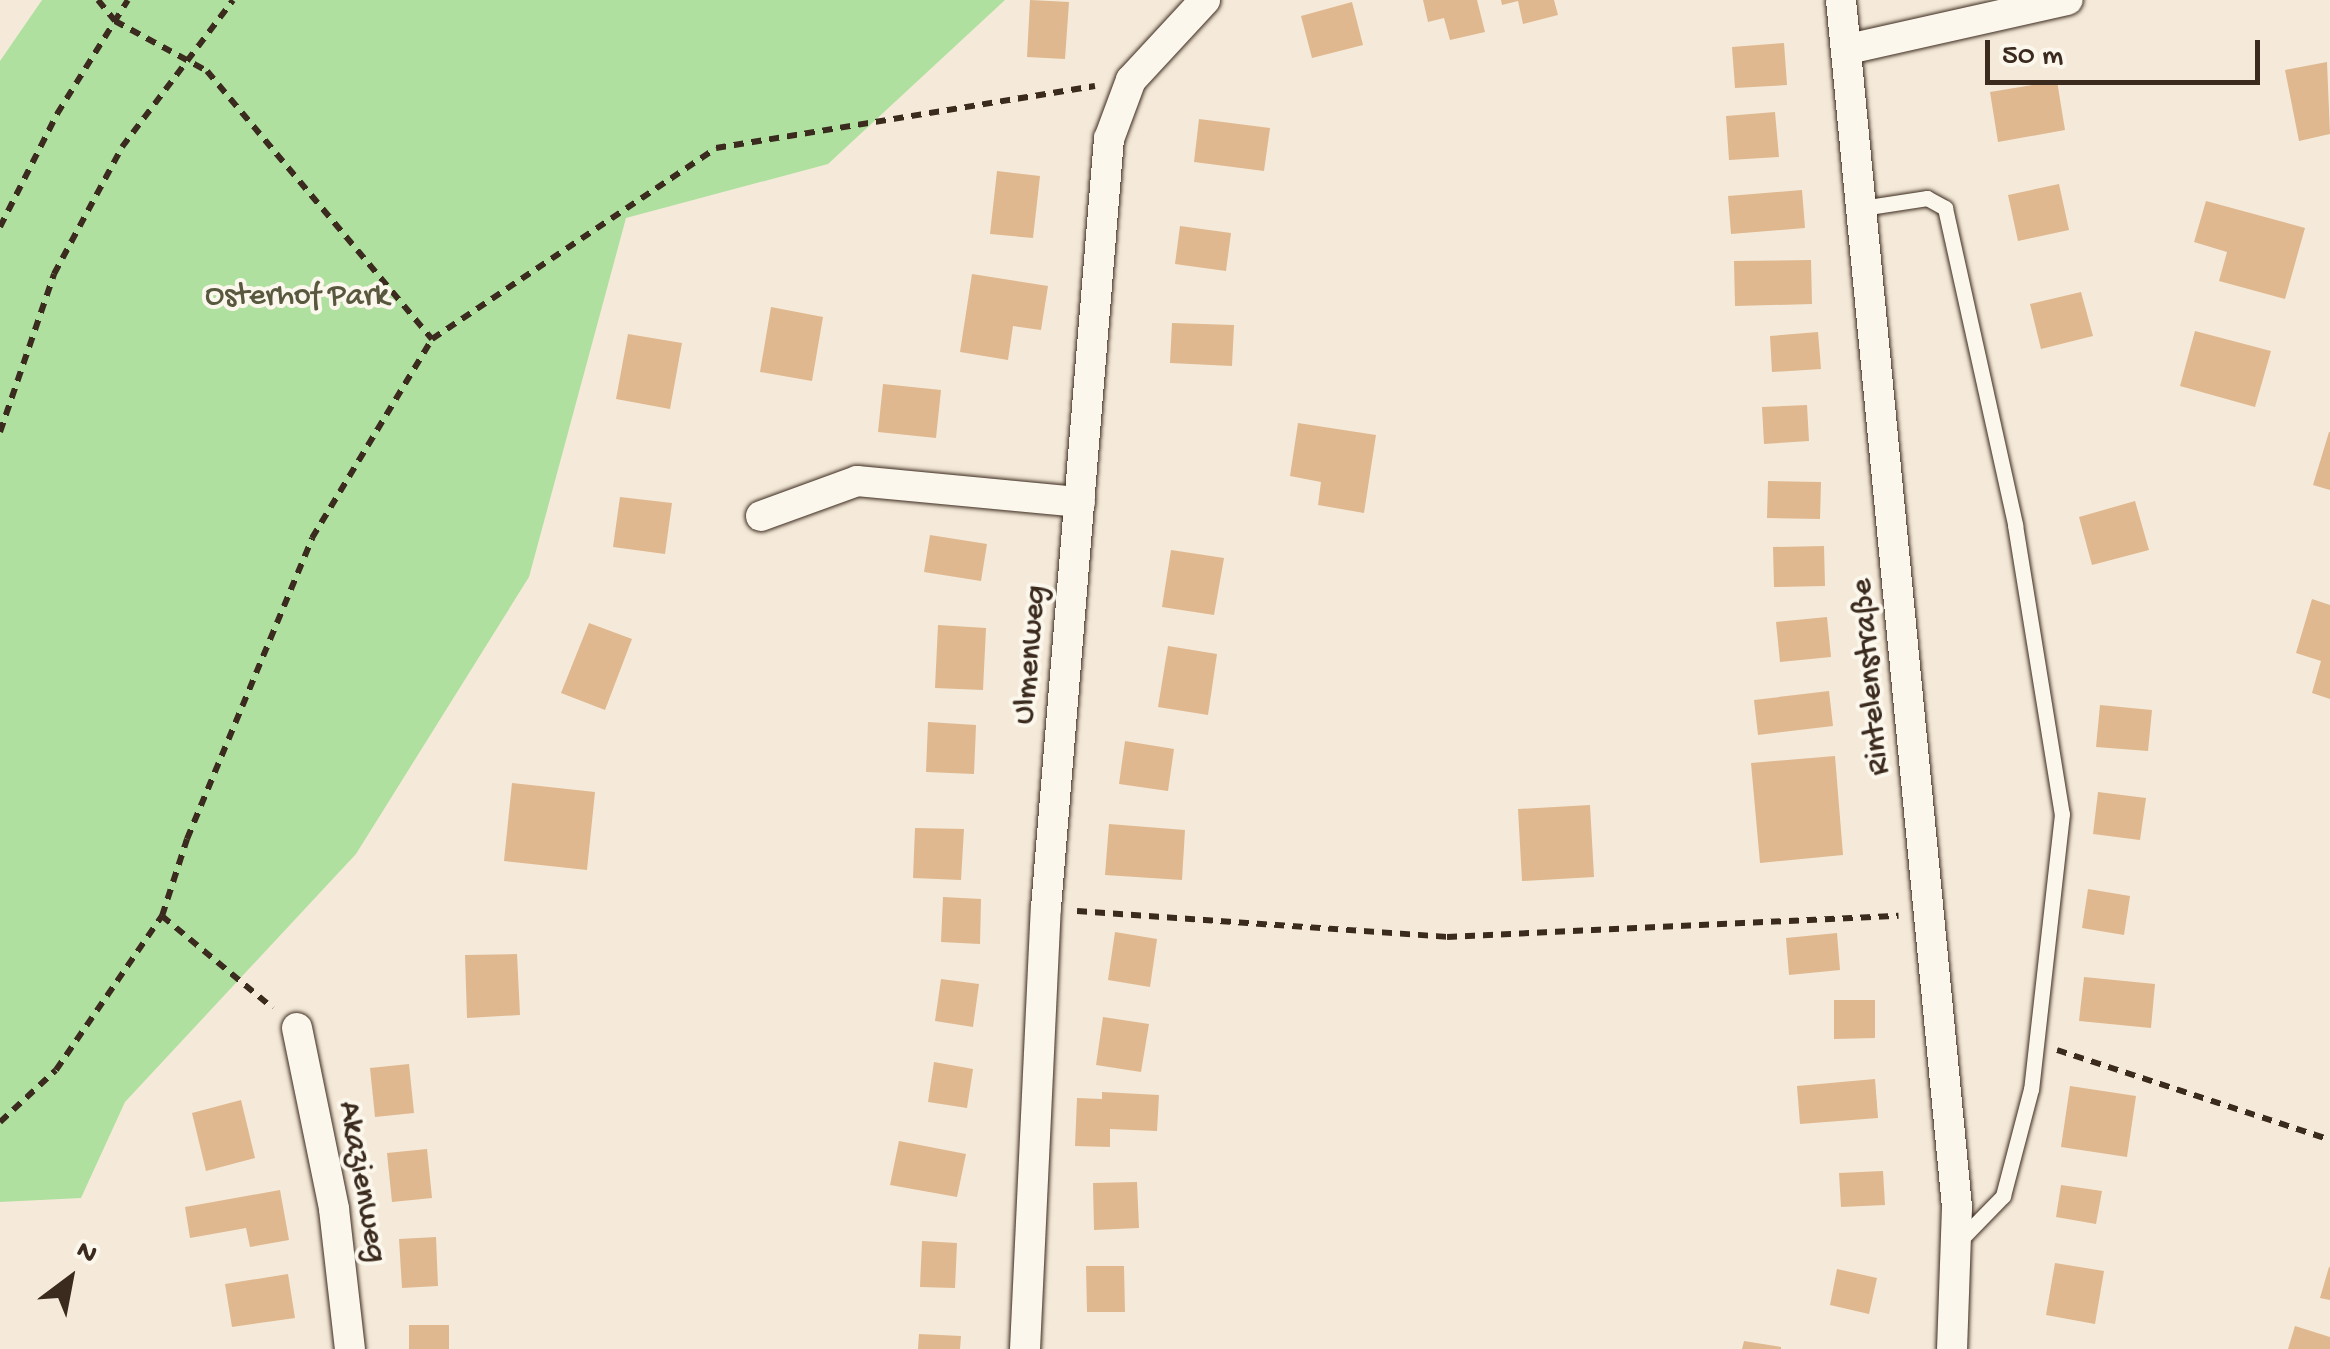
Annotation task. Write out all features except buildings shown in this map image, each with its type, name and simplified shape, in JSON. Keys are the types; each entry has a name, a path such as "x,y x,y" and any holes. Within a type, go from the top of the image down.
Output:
{"street":[{"name":"Ulmenweg","path":"1025,1349 1046,908 1109,139 1132,80 1205,0"},
{"name":"Rintelenstraße","path":"1841,0 1930,915 1957,1242 1952,1349"},
{"path":"1848,50 2068,0"},
{"path":"761,516 857,482 1080,502"},
{"name":"Akazienweg","path":"296,1028 334,1209 350,1349"}],"lane":[{"path":"1862,208 1926,198 1944,208 2015,525 2062,814 2037,1042 2003,1196 1957,1242"}],"path":[{"path":"98,0 114,21 207,71 432,340"},
{"path":"0,227 56,114 128,0"},
{"path":"0,432 54,274 122,147 183,58 232,0"},
{"path":"0,1122 56,1070 162,916 312,538 432,340 716,148 1132,80"},
{"path":"1046,908 1447,937 1930,915"},
{"path":"162,916 296,1028"},
{"path":"2037,1042 2330,1140"}],"green space":[{"name":"Osterhof Park","path":"42,0 1005,0 828,164 626,218 529,577 356,854 125,1102 81,1198 0,1202 0,61"}]}
